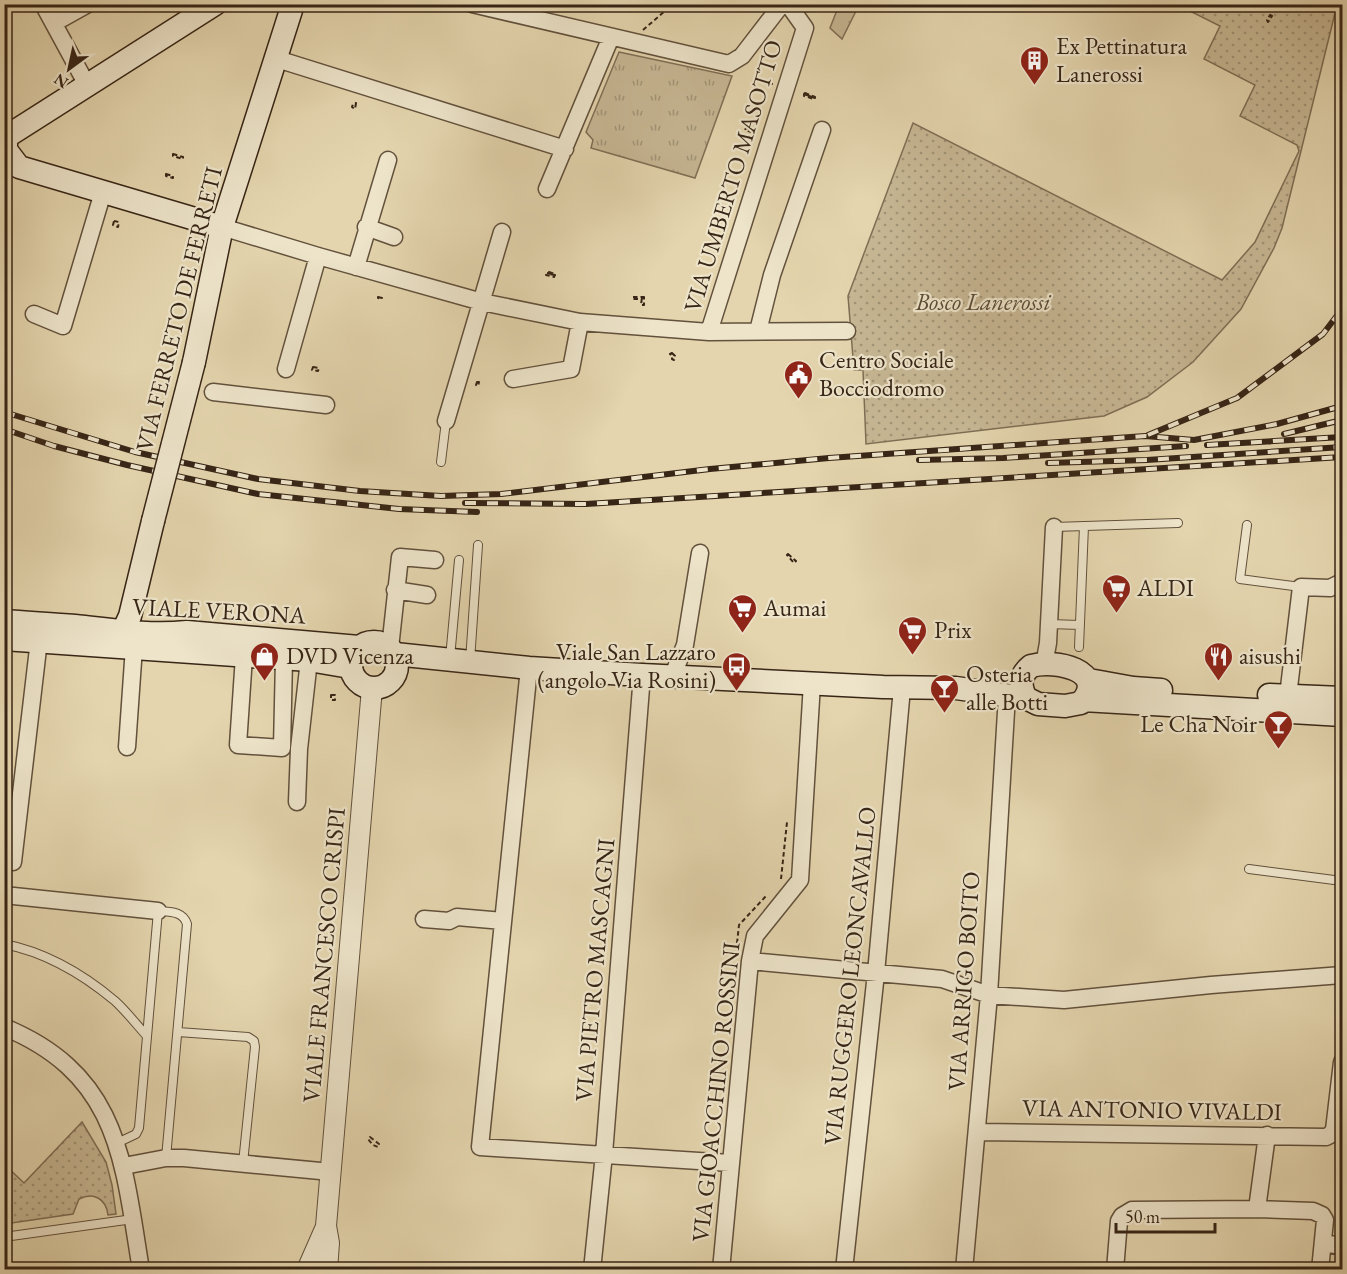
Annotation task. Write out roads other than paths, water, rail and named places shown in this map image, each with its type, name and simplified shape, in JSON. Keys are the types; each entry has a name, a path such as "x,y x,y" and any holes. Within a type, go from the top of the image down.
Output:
{"main road":[{"path":"215,4 5,138 6,150 12,165 222,227"},
{"name":"VIA FERRETO DE FERRETI","path":"128,640 130,616 194,362 222,227 293,4"},
{"name":"VIA FERRETO DE FERRETI","path":"137,587 136,612 142,622 188,632"},
{"name":"VIALE VERONA","path":"4,639 39,640 76,635 115,617 124,608 137,587"},
{"name":"VIALE VERONA","path":"4,621 76,635"},
{"name":"VIALE VERONA","path":"128,640 188,632 355,657"},
{"path":"76,635 112,641 120,638 128,640"},
{"name":"VIALE VERONA","path":"128,640 244,656 284,659 355,657"},
{"path":"372,642 385,644 394,657 394,677 387,684 372,688 356,681 355,657 372,642"},
{"path":"394,657 642,675 969,690 1017,696 1038,704 1065,706 1073,705 1086,690 1084,674 1050,658 1031,666 1023,674 969,690"},
{"path":"1017,696 1023,674"},
{"path":"1086,690 1143,689 1342,698"},
{"path":"1086,690 1342,715"}],"street":[{"path":"43,4 87,85"},
{"path":"54,23 88,4"},
{"path":"472,4 729,64 742,56 782,4"},
{"name":"VIA UMBERTO MASOTTO","path":"710,332 805,28 789,4"},
{"path":"547,189 611,37"},
{"path":"277,59 564,149"},
{"path":"758,331 772,275 822,130"},
{"path":"356,267 366,227 388,160"},
{"path":"34,314 63,326 103,192"},
{"path":"222,227 482,302 580,322 710,332 847,331"},
{"path":"366,227 394,237"},
{"path":"446,421 501,232"},
{"path":"286,369 318,256"},
{"path":"513,379 571,369 580,322"},
{"path":"213,392 326,405"},
{"path":"1050,658 1049,624 1054,527"},
{"path":"673,675 685,645 700,553"},
{"path":"394,657 394,590 400,557 435,560"},
{"path":"1288,696 1301,587 1330,588 1342,582"},
{"path":"394,590 427,595"},
{"path":"13,862 39,640"},
{"name":"VIALE VERONA","path":"127,747 128,640"},
{"name":"VIALE VERONA","path":"244,656 238,745 282,748 284,659"},
{"path":"297,802 309,660"},
{"path":"529,668 480,1147 730,1163"},
{"name":"VIA PIETRO MASCAGNI","path":"592,1269 604,1154 642,675"},
{"name":"VIA GIOACCHINO ROSSINI","path":"721,1269 750,961 755,936 800,880 812,683"},
{"name":"VIALE FRANCESCO CRISPI","path":"327,1269 329,1243 326,1226 372,688"},
{"name":"VIA RUGGERO LEONCAVALLO","path":"844,1269 876,973 902,688"},
{"name":"VIA ARRIGO BOITO","path":"964,1269 1017,696"},
{"path":"4,895 158,911"},
{"path":"424,920 449,921 457,917 503,921"},
{"path":"750,961 942,979 989,996 1064,1000 1342,975"},
{"path":"4,1027 31,1038 64,1061 92,1092 117,1143 124,1166 141,1269"},
{"name":"VIA ANTONIO VIVALDI","path":"977,1132 1326,1137 1334,1130 1342,1062"},
{"path":"1257,1209 1267,1135"},
{"path":"124,1166 166,1158 243,1162 331,1172"},
{"path":"1115,1269 1119,1221 1127,1212 1132,1210 1257,1209 1313,1211 1322,1215 1325,1220 1320,1269"},
{"name":"VIALE FRANCESCO CRISPI","path":"306,1269 326,1226"},
{"path":"1323,1243 1342,1246"}],"lane":[{"path":"441,462 446,421"},
{"path":"1054,527 1178,523"},
{"path":"1247,525 1240,579 1301,587"},
{"path":"1079,647 1084,526"},
{"path":"459,660 478,545"},
{"path":"459,560 459,660"},
{"path":"1049,624 1080,625"},
{"path":"1249,869 1342,880"},
{"path":"117,1143 136,1134 139,1128 158,911 179,914 188,924 166,1158"},
{"path":"4,944 21,947 69,969 116,1002 146,1035"},
{"path":"178,1032 248,1037 254,1041 243,1162"},
{"path":"4,1237 134,1219"}],"railway":[{"path":"1148,435 1237,398 1323,334 1342,309"},
{"path":"4,412 135,452 258,479 360,491 441,496 501,494 710,469 829,458 1145,436 1194,440 1277,424 1342,406"},
{"path":"1284,434 1342,420"},
{"path":"4,429 54,446 127,465 258,494 399,509 477,512"},
{"path":"1207,445 1342,437"},
{"path":"919,460 1003,458 1186,446"},
{"path":"1048,463 1147,460 1342,447"},
{"path":"465,503 586,504 1342,457"}],"place":[{"name":"Ex Pettinatura Lanerossi","path":"1035,86"},
{"name":"Centro Sociale Bocciodromo","path":"798,400"},
{"name":"ALDI","path":"1116,614"},
{"name":"Aumai","path":"742,634"},
{"name":"Prix","path":"913,656"},
{"name":"DVD Vicenza","path":"265,682"},
{"name":"aisushi","path":"1218,682"},
{"name":"Viale San Lazzaro (angolo Via Rosini)","path":"737,692"},
{"name":"Osteria alle Botti","path":"945,714"},
{"name":"Le Cha Noir","path":"1278,750"}],"park label":[{"name":"Bosco Lanerossi","path":"983,302"}]}
